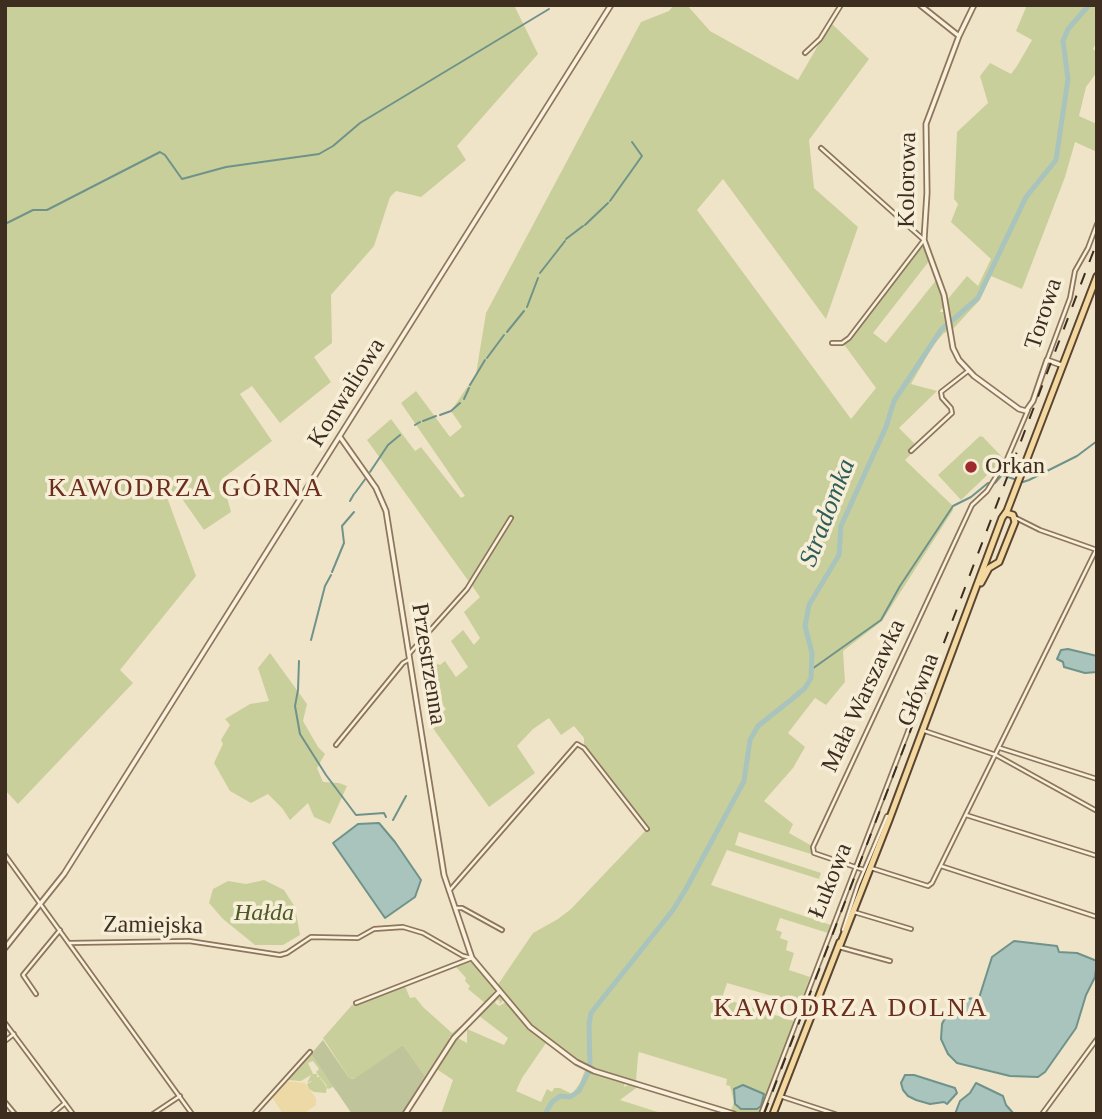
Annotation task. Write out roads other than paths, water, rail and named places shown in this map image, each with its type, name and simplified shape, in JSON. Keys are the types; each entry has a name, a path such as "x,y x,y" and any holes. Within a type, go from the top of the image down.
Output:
{"main road":[{"path":"1014,525 1010,515 1016,487 1097,276"},
{"path":"1042,418 1084,311"},
{"name":"Główna","path":"775,1114 1002,518 1010,515"},
{"name":"Główna","path":"974,596 985,574 999,562 1014,525"},
{"path":"987,558 992,566"},
{"name":"Główna","path":"839,946 887,816 897,796"},
{"name":"Główna","path":"775,1114 798,1053"}],"street":[{"name":"Konwaliowa","path":"5,948 64,874 611,5"},
{"path":"805,52 816,44 841,5"},
{"path":"920,5 959,36"},
{"name":"Kolorowa","path":"968,371 956,355 940,282 924,240 927,192 926,124 959,36 974,5"},
{"path":"821,148 924,240 849,338 842,343 832,343"},
{"name":"Torowa","path":"1026,410 1070,298 1077,266 1088,248 1097,224"},
{"path":"1047,360 1061,365"},
{"path":"911,451 952,414 953,410 942,398 942,392 968,371 1026,410"},
{"name":"Mała Warszawka","path":"941,866 928,886 814,853 813,847 972,505 993,482 1007,459 1026,410"},
{"name":"Przestrzenna","path":"340,437 383,502 449,891 472,958 499,992 543,1038 584,1067 734,1114"},
{"path":"1010,515 1096,550 941,866 1097,916"},
{"path":"336,745 467,589 511,518"},
{"path":"1014,525 1030,525"},
{"name":"Łukowa","path":"761,1114 934,661"},
{"path":"922,730 996,755 1097,811"},
{"path":"449,891 577,744 584,748 647,830"},
{"path":"999,748 1097,779"},
{"path":"966,815 1097,856"},
{"name":"Główna","path":"843,931 887,816"},
{"path":"5,855 192,1114"},
{"path":"454,908 463,908 502,930"},
{"path":"854,912 911,929"},
{"name":"Zamiejska","path":"69,943 189,941 280,955 311,937 358,938 374,929 402,927 423,933 463,956 472,958"},
{"path":"18,979 60,930"},
{"path":"839,946 890,961"},
{"path":"356,1003 472,958"},
{"path":"23,975 36,994"},
{"path":"405,1114 454,1038 499,992"},
{"path":"5,1023 73,1114"},
{"path":"5,1041 14,1034"},
{"path":"1042,1114 1097,1039"},
{"path":"254,1114 310,1052"},
{"path":"153,1114 180,1096"},
{"path":"783,1097 835,1114"},
{"path":"5,1102 15,1114"},
{"path":"52,1114 65,1103"}],"water":[{"path":"1068,649 1097,656 1097,672 1085,673 1064,667 1063,662 1057,659 1061,650"},
{"path":"379,823 421,880 415,897 385,918 333,843 358,824"},
{"path":"1014,941 1057,946 1059,952 1077,953 1097,961 1095,977 1086,995 1076,1028 1045,1072 1038,1077 1010,1076 957,1063 948,1054 941,1039 942,1024 948,1012 954,1004 961,1003 963,999 979,998 992,957"},
{"path":"905,1075 914,1075 955,1088 957,1093 947,1104 930,1104 916,1100 903,1090 901,1083"},
{"path":"976,1083 1003,1096 1006,1105 1014,1114 955,1114 960,1101 970,1093"},
{"path":"743,1085 764,1094 761,1106 757,1109 741,1109 735,1104 734,1089"}],"waterway":[{"name":"Stradomka","path":"590,1067 591,1013 673,910 686,889 744,781 750,740 758,726 805,688 811,678 812,653 805,626 809,605 839,555 841,526 886,427 894,401 941,330 978,298 1026,197 1056,160 1068,79 1063,41 1068,29 1089,5"},
{"path":"5,224 33,210 47,210 160,152 182,179 226,167 319,154 360,123 549,9"},
{"path":"610,201 642,156 632,142"},
{"path":"585,225 608,203"},
{"path":"566,239 583,226"},
{"path":"540,273 565,241"},
{"path":"527,307 538,278"},
{"path":"507,332 524,311"},
{"path":"487,358 504,335"},
{"path":"470,385 485,360"},
{"path":"464,399 469,388"},
{"path":"440,415 451,411 460,403"},
{"path":"423,421 436,416"},
{"path":"415,425 420,422"},
{"path":"370,472 388,445 400,435"},
{"path":"812,669 881,620 953,506 971,497 988,483 995,483 1002,475 1023,482 1029,480 1077,456 1097,441"},
{"path":"355,493 366,478"},
{"path":"350,501 354,494"},
{"path":"332,572 344,543 342,526 354,512"},
{"path":"311,640 325,586 331,575"},
{"path":"299,661 295,706 300,734 356,815 384,813 386,817"},
{"path":"393,820 406,796"},
{"name":"Stradomka","path":"545,1114 552,1102 560,1096 570,1097 579,1091 590,1069"}],"railway":[{"path":"764,1114 1097,242"}],"place":[{"name":"Orkan","path":"971,467"}],"district":[{"name":"KAWODRZA GÓRNA","path":"186,489"},
{"name":"KAWODRZA DOLNA","path":"851,1009"}],"park label":[{"name":"Hałda","path":"264,914"}]}
